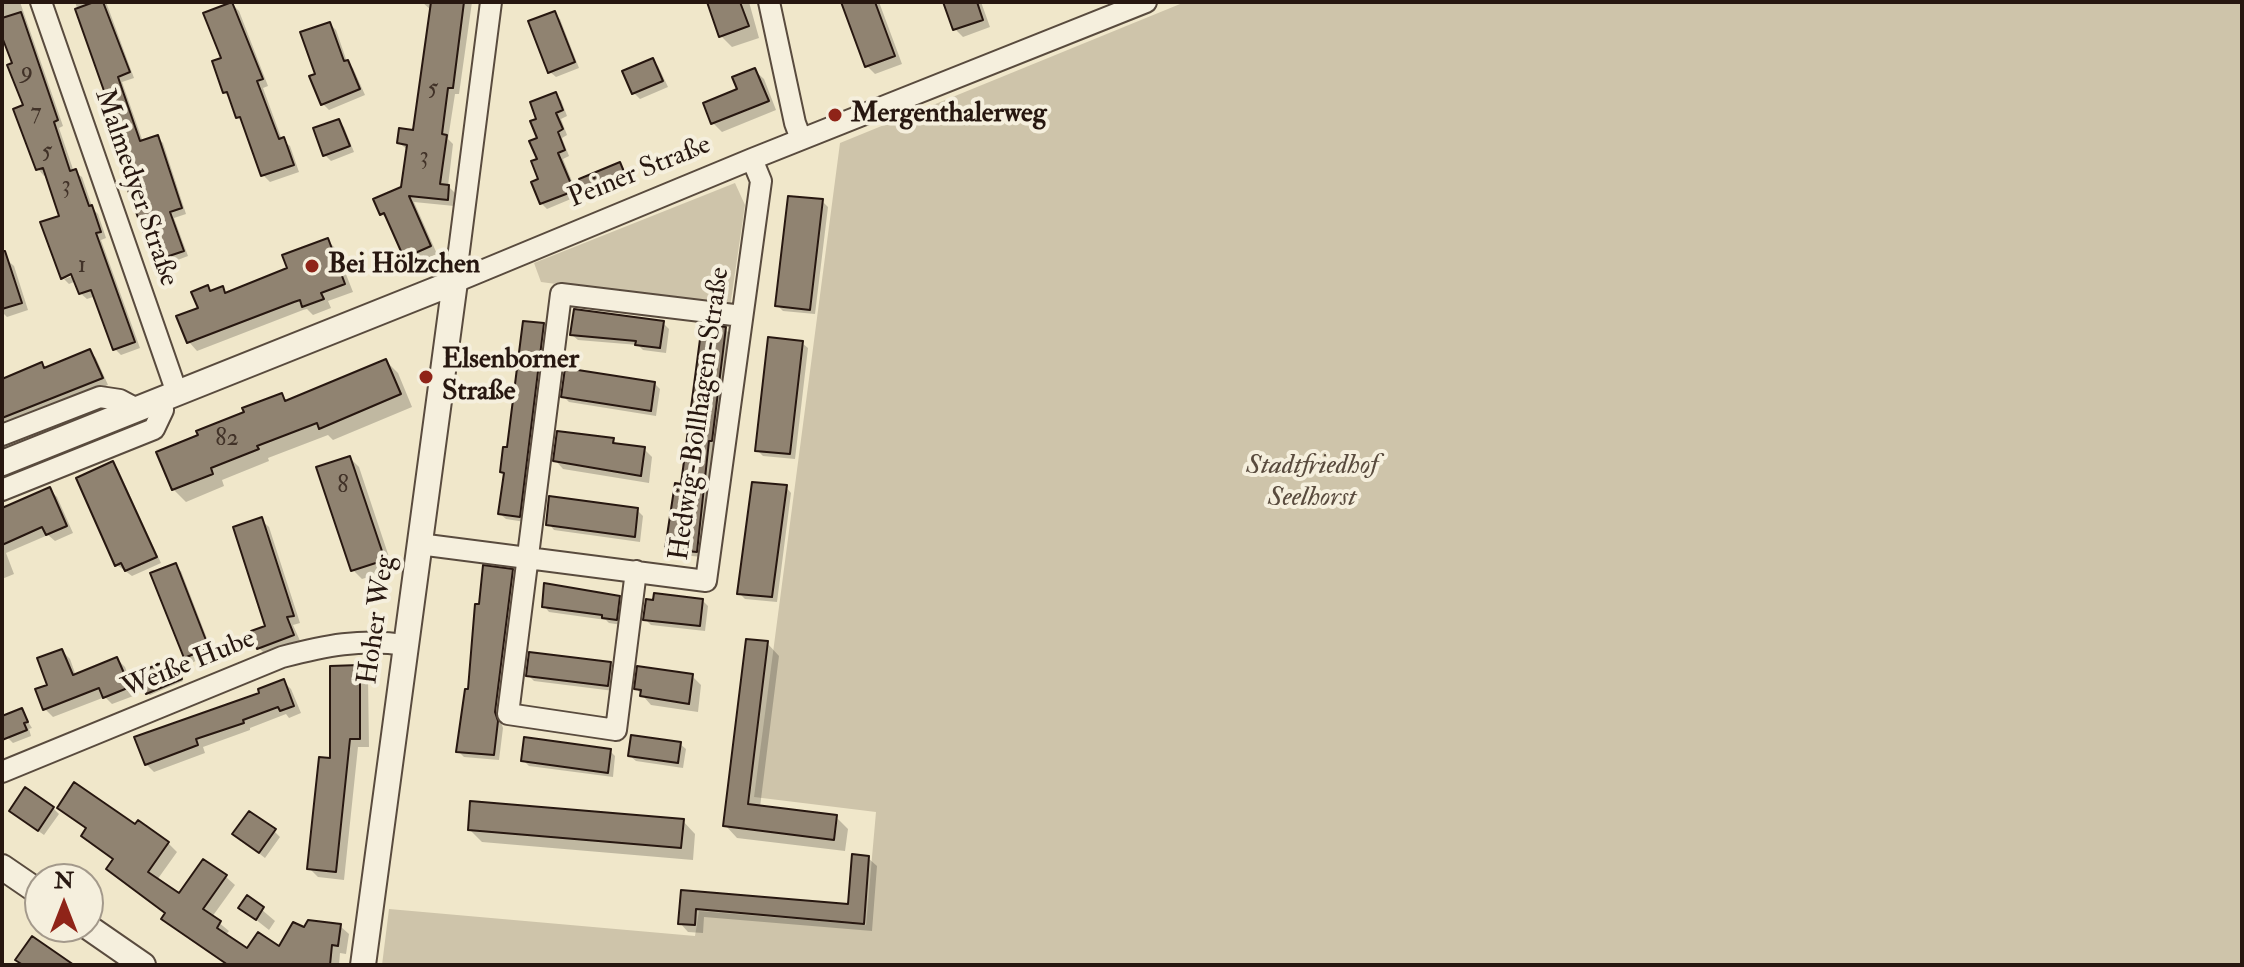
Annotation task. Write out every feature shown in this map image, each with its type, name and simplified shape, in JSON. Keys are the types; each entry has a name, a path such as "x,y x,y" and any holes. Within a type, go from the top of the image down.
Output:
{"street":[{"name":"Malmedyer Straße","path":"41,2 157,400"},
{"path":"455,282 491,2"},
{"path":"769,2 801,139"},
{"name":"Peiner Straße","path":"2,463 1146,2"},
{"name":"Hedwig-Bollhagen-Straße","path":"419,544 706,581 761,181 752,159"},
{"name":"Hoher Weg","path":"363,965 455,282"},
{"path":"636,571 616,730 508,714 561,294 742,316"},
{"path":"2,435 100,397 157,400 163,410 154,429 2,490"},
{"name":"Weiße Hube","path":"2,772 282,657 323,646 367,641 405,645"},
{"path":"2,867 24,882"},
{"path":"104,938 143,965"}],"green space":[{"name":"Stadtfriedhof Seelhorst","path":"1185,2 2242,2 2242,965 382,965 389,909 695,936 699,911 866,925 876,812 754,797 840,143"},
{"path":"735,183 745,205 730,307 541,282 534,263"}],"building":[{"path":"103,2 130,72 118,77 140,141 158,135 182,208 170,212 184,251 154,261 103,107 109,105 75,9"},
{"path":"232,2 263,79 257,81 279,139 284,137 294,165 261,176 240,117 236,118 227,92 223,93 212,61 221,58 203,13"},
{"path":"431,2 464,2 453,88 448,88 442,134 447,135 440,184 449,185 448,200 409,196 431,246 404,258 384,213 380,215 373,199 401,187 407,145 397,143 399,128 413,130"},
{"path":"707,2 740,2 749,26 719,37"},
{"path":"841,2 875,2 895,56 865,67"},
{"path":"943,2 977,2 983,20 953,30"},
{"path":"555,11 575,62 548,73 528,21"},
{"path":"21,12 58,120 54,122 70,171 76,169 89,206 92,205 101,232 96,233 135,342 113,350 91,290 79,294 71,274 61,279 40,222 59,216 43,168 36,170 13,109 23,105 7,65 12,63 2,37 2,18"},
{"path":"330,22 344,61 348,60 360,89 321,105 309,76 315,74 300,32"},
{"path":"653,58 663,81 632,94 622,71"},
{"path":"755,68 769,101 711,124 703,103 737,89 732,77"},
{"path":"556,92 563,110 556,113 563,129 558,132 565,150 558,153 574,191 540,204 531,182 538,179 531,161 537,159 529,141 537,138 530,121 536,119 530,102"},
{"path":"339,119 350,146 323,156 313,128"},
{"path":"620,162 627,179 586,196 579,179"},
{"path":"788,196 823,199 810,310 775,306"},
{"path":"328,238 345,284 321,293 324,299 302,307 300,300 187,343 176,316 198,308 191,292 208,285 210,291 223,286 225,293 287,268 282,255"},
{"path":"2,251 5,251 22,303 2,309"},
{"path":"574,309 664,321 660,348 635,345 636,341 570,335"},
{"path":"523,321 544,323 520,517 498,514 504,473 500,472 503,447 507,447"},
{"path":"702,324 726,327 697,552 665,549 675,483 681,484"},
{"path":"768,337 803,341 790,454 755,451"},
{"path":"90,349 103,378 2,418 2,379 42,362 44,368"},
{"path":"386,359 401,394 319,429 317,423 257,446 259,449 211,468 213,474 172,490 156,452 198,435 196,431 244,412 242,408 282,393 285,401"},
{"path":"565,368 655,382 651,411 561,397"},
{"path":"557,431 614,438 613,443 645,447 641,476 553,461"},
{"path":"350,456 385,560 351,571 316,467"},
{"path":"113,461 157,557 125,571 121,563 115,566 76,478"},
{"path":"752,482 787,485 772,597 737,594"},
{"path":"50,487 67,526 46,535 42,527 2,545 2,508"},
{"path":"549,496 638,508 635,537 546,525"},
{"path":"262,517 294,616 287,617 294,635 257,649 251,631 265,626 233,527"},
{"path":"176,563 209,648 184,658 150,573"},
{"path":"483,565 513,569 495,712 498,721 494,755 456,752 465,689 468,689 475,604 479,604"},
{"path":"544,583 620,596 617,620 542,607"},
{"path":"654,593 703,599 700,626 643,620 646,599 653,600"},
{"path":"746,639 768,641 748,804 837,815 834,840 723,826"},
{"path":"62,649 73,675 117,657 130,687 103,698 99,688 43,710 35,689 47,685 37,658"},
{"path":"529,652 611,662 608,686 526,676"},
{"path":"173,658 182,679 146,694 137,673"},
{"path":"360,665 360,739 350,739 336,872 307,869 319,757 330,758 330,666"},
{"path":"637,666 693,674 689,704 640,696 641,690 634,689"},
{"path":"284,679 294,706 280,711 278,707 243,720 244,723 196,739 198,745 145,765 134,737 259,693 258,689"},
{"path":"22,708 28,722 24,723 27,730 2,740 2,716"},
{"path":"631,735 681,742 678,763 628,756"},
{"path":"524,737 611,749 608,773 521,761"},
{"path":"74,782 135,824 138,820 169,842 148,872 179,893 203,859 227,875 203,909 221,921 217,928 247,948 258,932 279,946 293,922 304,927 308,920 341,924 338,946 332,945 330,965 228,965 161,919 165,913 106,869 113,859 81,836 86,828 57,808"},
{"path":"25,787 54,807 38,831 9,811"},
{"path":"470,801 684,819 681,848 468,830"},
{"path":"249,811 276,829 259,853 232,834"},
{"path":"852,854 869,856 864,924 696,909 695,925 678,924 681,890 848,904"},
{"path":"247,895 264,907 256,920 238,908"},
{"path":"27,943 42,943 74,965 23,965 15,960"}],"place":[{"name":"Mergenthalerweg","path":"835,115"},
{"name":"Bei Hölzchen","path":"312,266"},
{"name":"Elsenborner Straße","path":"426,377"}]}
